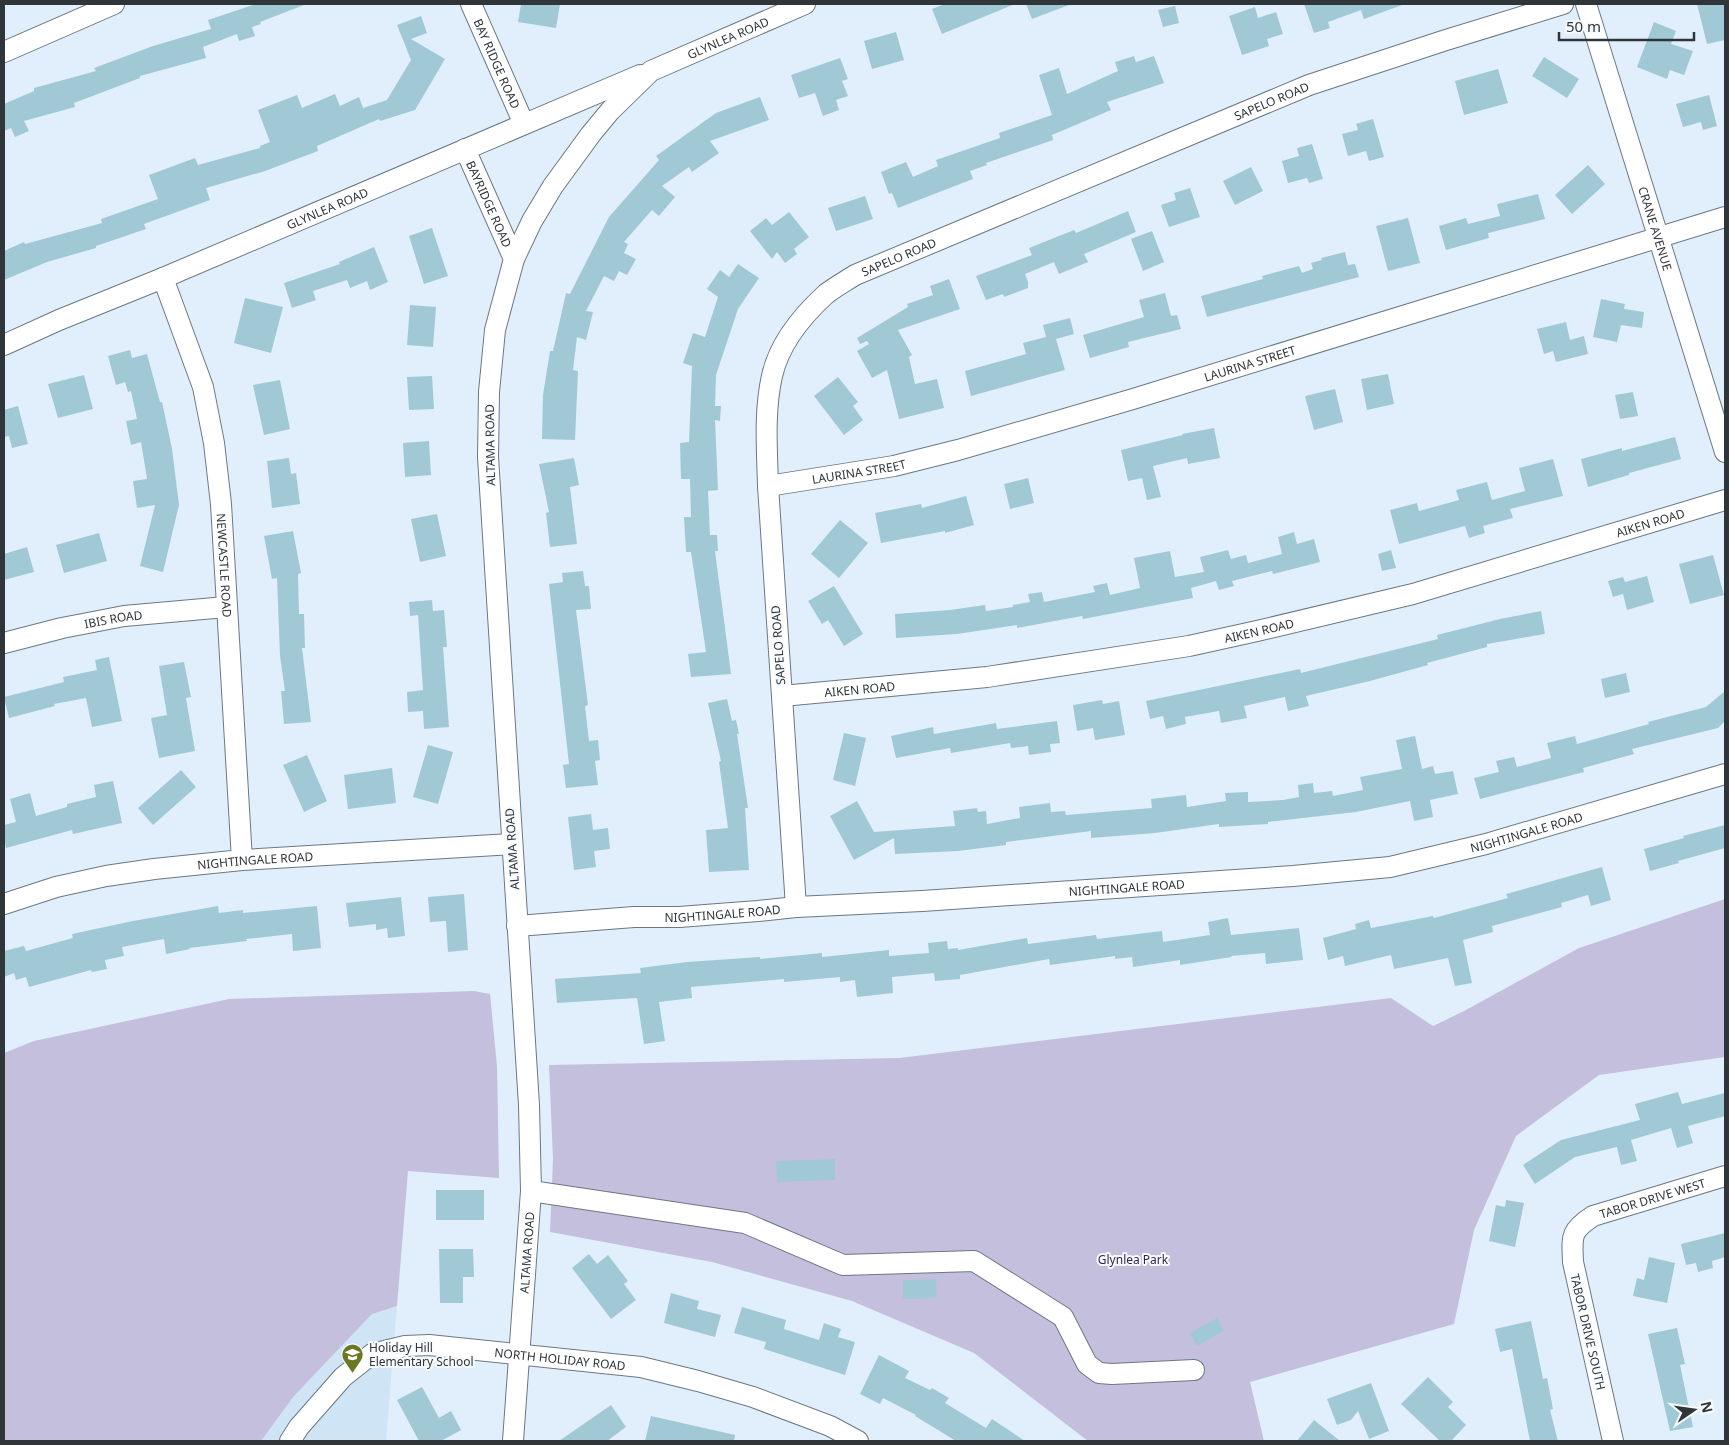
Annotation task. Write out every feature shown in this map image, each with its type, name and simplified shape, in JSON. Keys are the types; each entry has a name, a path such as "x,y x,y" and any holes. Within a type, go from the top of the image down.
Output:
{"street":[{"path":"4,52 114,4"},
{"name":"BAY RIDGE ROAD","path":"471,4 524,124"},
{"name":"GLYNLEA ROAD","path":"4,345 805,4"},
{"name":"SAPELO ROAD","path":"796,907 768,486 767,418 772,375 783,345 805,317 827,294 855,275 1309,85 1563,4"},
{"name":"CRANE AVENUE","path":"1586,4 1725,452"},
{"name":"GLYNLEA ROAD","path":"514,260 540,207 585,141 610,111 651,71"},
{"name":"BAYRIDGE ROAD","path":"465,149 514,260"},
{"name":"LAURINA STREET","path":"768,486 894,466 958,450 1725,217"},
{"name":"ALTAMA ROAD","path":"513,1441 531,1191 529,1104 488,457 489,392 494,330 514,260"},
{"name":"NEWCASTLE ROAD","path":"163,278 203,387 214,443 221,504 242,860"},
{"name":"AIKEN ROAD","path":"782,696 987,677 1189,646 1257,632 1413,594 1725,500"},
{"name":"IBIS ROAD","path":"4,643 62,628 124,616 226,606"},
{"name":"NIGHTINGALE ROAD","path":"517,926 1293,876 1390,867 1486,844 1725,774"},
{"name":"NIGHTINGALE ROAD","path":"4,904 56,887 106,876 154,869 242,860 512,844"},
{"name":"TABOR DRIVE WEST","path":"1581,1224 1594,1216 1725,1176"},
{"path":"531,1191 745,1223 843,1265 974,1261 1063,1318 1088,1364 1099,1373 1194,1370"},
{"name":"TABOR DRIVE SOUTH","path":"1581,1224 1572,1236 1572,1262 1613,1441"},
{"name":"NORTH HOLIDAY ROAD","path":"290,1441 299,1427 343,1377 372,1354 405,1346 429,1345 641,1367 698,1380 753,1397 830,1426 858,1441"}],"shaded area":[{"name":"Holiday Hill Elementary School","path":"397,1306 386,1441 261,1441 294,1396 372,1314"}],"green space":[{"name":"Glynlea Park","path":"1725,899 1725,1057 1599,1075 1516,1136 1474,1230 1454,1324 1250,1382 1264,1441 1088,1441 974,1353 852,1301 712,1262 550,1232 553,1159 549,1065 899,1058 1391,998 1433,1026 1579,948"},
{"path":"474,991 490,994 497,1066 499,1178 408,1171 397,1306 372,1314 294,1396 261,1441 4,1441 4,1053 34,1041 229,999"}],"building":[{"path":"256,4 304,5 252,27 255,36 239,41 237,34 203,47 206,58 140,76 140,78 74,103 75,107 24,121 29,131 15,137 11,128 4,131 4,104 34,91 34,88 96,71 94,68 153,46 211,29 208,20"},
{"path":"521,4 560,4 556,28 518,22"},
{"path":"945,4 1015,4 942,34 932,9"},
{"path":"1026,4 1069,4 1069,5 1032,19"},
{"path":"1304,4 1402,5 1364,19 1361,10 1328,22 1330,28 1314,33"},
{"path":"1697,4 1725,4 1725,40 1707,44"},
{"path":"1175,6 1179,23 1163,27 1158,10"},
{"path":"1255,7 1258,18 1276,12 1283,34 1267,39 1269,46 1242,55 1229,16"},
{"path":"421,16 427,33 411,39 445,59 415,110 380,121 379,119 317,146 318,151 265,171 206,188 210,200 144,224 146,229 96,246 96,248 47,262 4,280 4,251 24,242 25,244 102,223 101,219 158,199 149,175 195,158 198,165 260,148 260,146 270,142 258,110 297,95 302,108 335,94 340,106 359,97 363,108 387,100 411,60 397,25"},
{"path":"1654,22 1676,31 1671,44 1693,51 1684,75 1670,70 1667,79 1637,67"},
{"path":"896,32 904,60 872,69 864,41"},
{"path":"1134,56 1136,62 1154,56 1164,83 1107,102 1111,110 1052,135 1053,140 986,163 987,165 970,171 973,179 898,208 892,193 889,194 881,172 906,162 913,177 938,166 936,160 1000,138 999,133 1052,115 1039,75 1059,68 1067,94 1118,71 1115,62"},
{"path":"1544,57 1579,79 1567,98 1532,76"},
{"path":"840,58 848,79 842,81 848,96 836,100 839,110 823,116 815,93 799,98 791,75"},
{"path":"1498,69 1508,103 1464,115 1455,81"},
{"path":"1709,95 1717,126 1703,130 1701,122 1683,127 1676,104"},
{"path":"760,97 769,120 710,141 719,153 692,172 689,167 662,186 675,197 659,216 652,210 624,242 628,244 624,253 636,259 627,275 619,271 614,281 604,276 586,311 593,312 586,340 577,337 573,370 578,371 575,440 542,439 543,395 550,351 553,351 566,293 570,294 609,217 659,160 656,156 716,113"},
{"path":"1373,119 1384,157 1369,161 1366,151 1348,156 1342,134 1358,130 1356,124"},
{"path":"1312,144 1323,179 1309,183 1307,178 1288,183 1282,161 1299,156 1297,148"},
{"path":"1588,165 1605,184 1572,214 1555,195"},
{"path":"1251,167 1263,191 1235,205 1223,181"},
{"path":"1190,188 1200,217 1169,227 1161,205 1176,200 1174,193"},
{"path":"1538,194 1545,219 1488,233 1489,238 1446,250 1439,226 1466,218 1468,224 1500,216 1497,204"},
{"path":"865,196 873,219 836,231 828,208"},
{"path":"1128,211 1136,232 1084,254 1088,262 1059,274 1054,262 1025,274 1028,288 1004,297 1003,294 986,300 976,276 1032,255 1029,248 1074,230 1076,233"},
{"path":"789,212 809,237 794,249 797,254 785,263 777,252 772,259 750,231 766,218 772,225"},
{"path":"1408,218 1420,263 1388,271 1376,226"},
{"path":"432,228 448,276 424,284 409,236"},
{"path":"1152,231 1164,262 1143,271 1131,239"},
{"path":"374,247 388,282 370,290 367,281 350,288 347,280 313,291 316,300 292,308 284,283 340,264 339,262"},
{"path":"1345,252 1348,265 1355,264 1359,277 1207,317 1201,296 1263,279 1262,276 1299,266 1302,273 1313,269 1311,263 1322,260 1321,258"},
{"path":"738,264 759,278 738,309 716,375 715,406 721,406 720,421 715,420 718,490 708,491 710,535 717,535 718,551 715,551 731,674 691,677 688,654 706,652 691,552 686,552 684,517 691,517 690,479 681,479 680,443 689,442 692,366 683,363 693,333 705,337 718,297 707,289 720,270 729,277"},
{"path":"949,279 960,309 898,330 912,355 909,357 915,384 937,379 944,408 899,419 887,370 872,378 857,351 869,344 867,341 860,344 857,338 908,307 907,304 933,295 930,286"},
{"path":"1165,293 1171,316 1177,315 1181,329 1128,342 1129,347 1090,358 1083,335 1144,317 1139,300"},
{"path":"245,298 283,307 271,353 234,343"},
{"path":"1601,299 1625,304 1624,309 1644,312 1642,328 1621,325 1617,342 1593,337"},
{"path":"410,305 436,307 433,347 407,345"},
{"path":"1070,318 1074,334 1056,339 1065,370 971,396 965,371 1026,354 1023,343 1046,337 1043,325"},
{"path":"1566,322 1570,340 1584,336 1588,354 1556,362 1553,351 1544,354 1537,329"},
{"path":"130,350 132,358 147,354 160,402 162,402 172,449 179,505 163,572 140,566 155,505 137,508 133,481 147,479 141,442 131,445 126,421 137,419 131,391 128,392 125,382 116,385 108,356"},
{"path":"1388,374 1394,404 1367,410 1361,379"},
{"path":"84,375 93,409 58,418 48,384"},
{"path":"432,376 434,409 409,410 407,377"},
{"path":"838,377 858,402 853,406 863,420 844,435 814,396"},
{"path":"280,380 290,429 264,435 253,385"},
{"path":"1335,389 1343,422 1314,430 1305,396"},
{"path":"1633,392 1638,416 1620,419 1615,395"},
{"path":"18,406 28,444 12,448 9,436 4,437 4,410"},
{"path":"1214,428 1220,458 1188,464 1187,458 1153,466 1161,497 1147,500 1142,478 1128,481 1121,450 1182,434"},
{"path":"1675,437 1681,459 1629,473 1629,475 1588,487 1581,459 1622,448 1622,451"},
{"path":"429,441 431,475 405,477 403,443"},
{"path":"289,458 291,474 296,473 300,504 272,508 267,461"},
{"path":"574,458 579,485 570,487 577,544 550,547 546,513 549,512 539,464"},
{"path":"1553,459 1563,496 1510,509 1513,518 1483,526 1485,533 1469,538 1465,526 1399,544 1390,510 1417,503 1419,511 1459,500 1456,490 1487,482 1492,500 1525,491 1519,468"},
{"path":"1028,478 1034,503 1010,509 1004,484"},
{"path":"966,496 974,525 945,533 945,531 881,543 875,513 921,504 922,508"},
{"path":"437,514 446,556 420,562 411,519"},
{"path":"840,520 868,543 839,578 811,554"},
{"path":"293,531 301,573 298,574 299,614 304,614 305,648 302,648 311,722 284,724 281,691 285,691 280,656 277,578 272,579 264,536"},
{"path":"1294,532 1297,544 1314,539 1320,562 1273,574 1272,571 1232,581 1234,586 1219,590 1216,581 1191,588 1193,598 1083,619 1082,616 1017,628 1017,625 957,634 896,638 895,614 985,605 986,611 1030,602 1028,594 1042,592 1044,602 1095,592 1093,586 1107,583 1110,595 1140,588 1134,558 1170,551 1175,577 1204,572 1200,557 1228,550 1231,559 1246,555 1248,563 1282,554 1278,537"},
{"path":"99,533 107,561 64,573 56,545"},
{"path":"27,547 34,572 4,580 4,554"},
{"path":"1391,550 1396,568 1382,571 1378,554"},
{"path":"1713,555 1724,595 1690,604 1679,564"},
{"path":"583,571 585,586 589,586 591,609 576,610 588,705 585,706 589,741 598,740 600,760 595,761 598,785 566,788 563,765 569,764 549,584 563,582 562,573"},
{"path":"1647,576 1654,602 1627,610 1623,594 1613,597 1608,581 1623,577 1625,582"},
{"path":"834,586 863,634 844,646 828,620 822,624 808,601"},
{"path":"432,600 433,611 444,610 447,647 443,647 449,727 424,729 423,711 408,712 407,692 423,690 418,615 410,616 409,602"},
{"path":"1541,611 1545,634 1487,644 1487,647 1427,663 1428,665 1306,696 1309,706 1288,711 1285,697 1244,706 1247,718 1221,723 1219,711 1185,717 1186,724 1166,729 1163,716 1150,719 1146,701 1300,669 1301,673 1438,639 1437,635"},
{"path":"109,657 122,721 92,727 86,698 54,704 55,706 9,718 4,697 64,682 63,677 97,670 95,660"},
{"path":"184,662 191,697 186,698 195,751 159,758 151,718 167,715 159,666"},
{"path":"1626,673 1630,692 1605,698 1601,679"},
{"path":"1725,691 1725,721 1718,728 1632,749 1634,754 1583,768 1584,772 1480,799 1474,778 1499,772 1496,761 1514,757 1517,767 1551,758 1547,743 1575,736 1577,744 1649,724 1648,722 1706,707"},
{"path":"727,699 732,721 736,720 739,734 737,734 748,808 745,808 749,870 709,872 706,830 728,828 719,762 721,761 708,703"},
{"path":"1102,700 1103,704 1119,701 1125,735 1095,740 1093,728 1077,731 1073,705"},
{"path":"1057,721 1060,743 1050,744 1051,752 1029,755 1028,746 1011,748 1010,743 951,753 950,748 896,758 891,736 933,727 934,734 996,723 997,729"},
{"path":"844,733 866,738 855,786 833,780"},
{"path":"1415,736 1422,769 1433,766 1435,774 1453,771 1458,794 1430,800 1433,817 1414,821 1410,801 1356,812 1268,822 1268,824 1219,827 1219,824 1155,833 1091,838 1091,831 1006,842 1006,845 958,851 895,854 894,838 854,860 830,816 857,801 874,832 955,826 953,811 977,808 978,812 986,811 987,824 1020,818 1019,807 1050,803 1051,812 1065,811 1066,815 1152,808 1151,799 1186,795 1187,807 1226,801 1225,793 1248,792 1248,802 1283,800 1299,797 1298,785 1313,783 1314,793 1332,791 1333,796 1363,790 1360,777 1402,769 1396,740"},
{"path":"428,745 453,752 438,804 413,797"},
{"path":"307,755 327,801 304,812 283,765"},
{"path":"392,768 396,803 348,809 344,775"},
{"path":"181,770 196,787 153,825 138,808"},
{"path":"113,781 122,823 73,834 72,830 6,848 4,825 16,822 10,799 30,793 36,816 67,807 67,804 96,797 94,785"},
{"path":"591,814 593,830 608,828 610,849 594,851 596,867 574,870 568,817"},
{"path":"1725,825 1725,848 1650,871 1644,849"},
{"path":"1602,867 1611,900 1591,906 1588,895 1561,903 1562,907 1492,926 1493,932 1463,940 1472,983 1455,986 1448,958 1394,969 1391,955 1345,966 1343,956 1328,960 1323,938 1356,929 1355,924 1369,920 1371,928 1433,916 1434,918 1508,898 1506,894"},
{"path":"464,894 468,950 448,952 446,921 430,922 428,897"},
{"path":"401,897 405,936 388,938 387,928 376,930 376,924 349,927 346,903"},
{"path":"218,906 219,913 243,910 243,913 317,906 321,948 293,951 292,934 189,948 166,954 164,939 122,947 124,956 105,960 107,969 92,972 91,970 29,987 26,977 16,980 14,973 4,977 4,951 24,946 26,951 73,938 72,934"},
{"path":"1228,918 1231,935 1299,928 1303,960 1266,964 1265,953 1231,956 1180,965 1180,960 1133,967 1132,957 1115,959 1115,956 1050,965 1049,959 960,975 960,979 935,981 934,973 892,977 893,993 857,997 855,980 840,982 840,977 784,982 784,979 691,987 692,998 659,1002 665,1041 644,1044 637,998 557,1003 555,979 641,973 640,968 687,962 760,957 760,959 822,953 822,957 889,950 889,956 929,953 928,943 947,941 948,949 958,948 958,950 1027,938 1028,944 1096,935 1097,939 1162,931 1163,942 1210,935 1208,922"},
{"path":"1678,1092 1682,1104 1725,1093 1725,1116 1688,1126 1693,1143 1677,1148 1671,1128 1631,1140 1637,1161 1621,1165 1617,1147 1575,1157 1535,1184 1523,1165 1561,1140 1640,1120 1635,1104"},
{"path":"835,1159 835,1180 777,1182 776,1161"},
{"path":"436,1190 484,1190 484,1220 436,1220"},
{"path":"1506,1200 1524,1203 1515,1247 1489,1241 1496,1205 1505,1207"},
{"path":"1725,1233 1725,1257 1712,1261 1713,1268 1698,1272 1696,1263 1686,1265 1681,1244"},
{"path":"439,1249 473,1249 474,1277 463,1277 463,1303 440,1303"},
{"path":"589,1254 597,1264 608,1255 628,1281 624,1284 636,1300 611,1319 572,1268"},
{"path":"1649,1257 1675,1263 1667,1303 1633,1296 1637,1278 1644,1280"},
{"path":"936,1279 937,1298 903,1299 903,1280"},
{"path":"671,1293 699,1301 697,1309 721,1315 715,1337 664,1323"},
{"path":"742,1307 786,1320 784,1329 819,1340 824,1323 841,1329 838,1337 855,1342 845,1375 764,1349 766,1342 734,1333"},
{"path":"1217,1318 1224,1331 1197,1346 1190,1333"},
{"path":"1531,1321 1543,1379 1547,1378 1553,1409 1550,1410 1558,1441 1530,1441 1512,1349 1500,1352 1495,1329"},
{"path":"1677,1328 1685,1364 1680,1365 1693,1427 1670,1431 1648,1334"},
{"path":"879,1355 909,1371 905,1378 930,1390 932,1388 949,1398 945,1403 986,1428 992,1419 1025,1441 956,1441 916,1415 883,1398 880,1404 860,1394"},
{"path":"1428,1377 1453,1402 1448,1407 1466,1425 1451,1441 1440,1441 1401,1404"},
{"path":"1371,1383 1389,1431 1369,1439 1358,1411 1351,1420 1337,1425 1327,1399"},
{"path":"422,1387 439,1418 451,1411 461,1430 441,1441 419,1441 397,1400"},
{"path":"611,1405 626,1427 607,1441 559,1441"},
{"path":"651,1416 735,1435 734,1441 645,1441"},
{"path":"1314,1420 1340,1441 1297,1441"}],"place":[{"name":"Holiday Hill Elementary School","path":"353,1373"}]}
